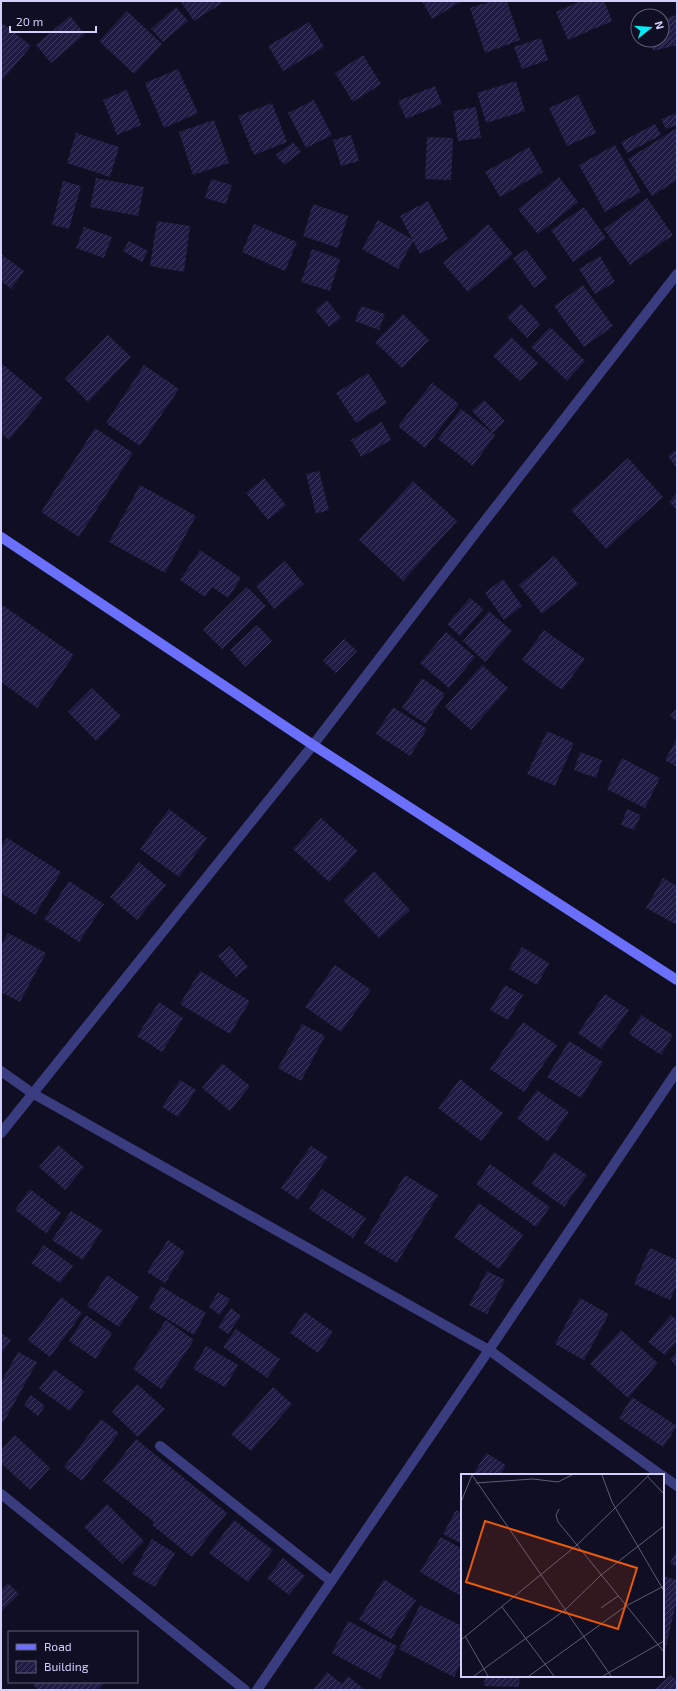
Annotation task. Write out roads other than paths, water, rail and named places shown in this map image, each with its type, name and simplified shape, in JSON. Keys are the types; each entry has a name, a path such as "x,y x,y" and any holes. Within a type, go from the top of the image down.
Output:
{"street":[{"path":"1,1133 313,746 477,531 677,274"},
{"path":"1,537 313,746 677,980"},
{"path":"1,1071 32,1093 489,1350 659,1474"},
{"path":"257,1690 677,1071"},
{"path":"160,1446 331,1581"},
{"path":"664,1477 677,1486"},
{"path":"1,1494 245,1690"}]}
